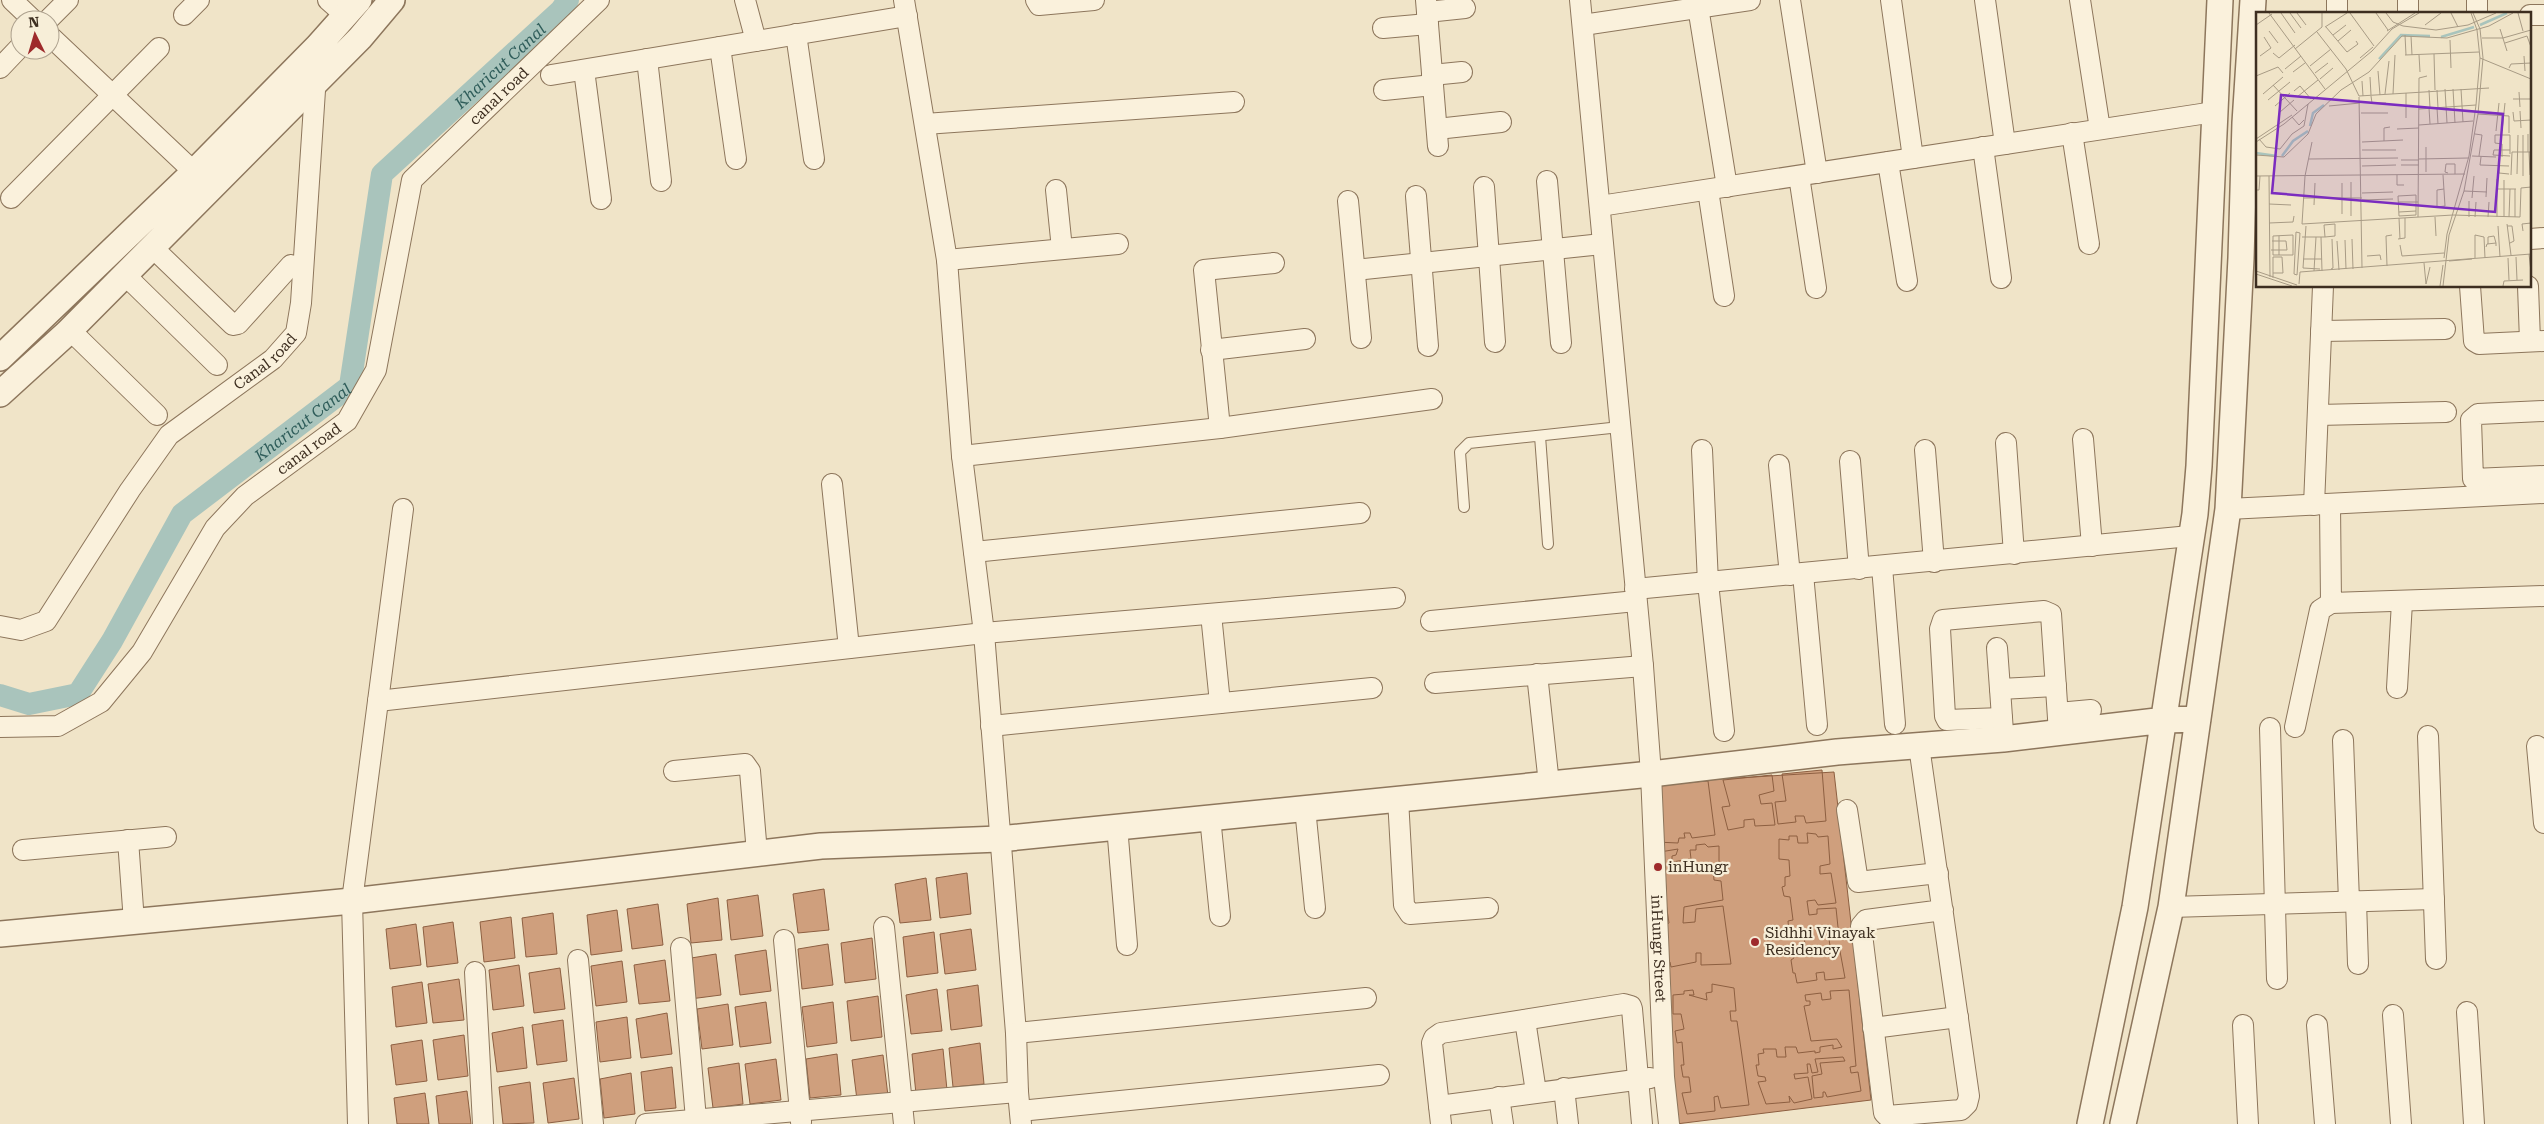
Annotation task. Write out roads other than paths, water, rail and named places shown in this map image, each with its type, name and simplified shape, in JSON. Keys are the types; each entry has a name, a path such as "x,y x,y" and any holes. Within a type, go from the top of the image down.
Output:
{"street":[{"path":"12,0 22,10"},
{"path":"58,10 68,0"},
{"path":"184,15 199,0"},
{"path":"0,394 70,330 360,38 392,0"},
{"name":"canal road","path":"0,727 58,726 101,702 142,652 215,528 246,496 347,420 376,370 412,180 599,0"},
{"path":"744,0 756,41"},
{"path":"1036,0 1039,5 1094,0"},
{"name":"inHungr Street","path":"1580,0 1643,666 1651,774 1664,1077 1669,1124"},
{"path":"1583,24 1704,4 1750,0"},
{"path":"1790,0 1808,174 1816,288"},
{"path":"1891,0 1912,158"},
{"path":"1985,0 2005,144"},
{"path":"2080,0 2100,129"},
{"path":"2090,1124 2135,907 2165,720 2199,466 2220,0"},
{"path":"1704,4 1724,296"},
{"path":"0,358 194,172 318,46 344,5"},
{"path":"551,75 796,34 906,8 947,260 962,456 984,633 1016,1033 1020,1109"},
{"path":"1382,28 1427,12 1465,8"},
{"path":"1427,12 1438,137 1501,122"},
{"path":"2123,1124 2171,907 2228,509 2250,258 2245,124 2255,15"},
{"path":"796,34 814,159"},
{"path":"60,46 194,172"},
{"name":"Canal road","path":"0,626 21,630 46,621 130,490 169,435 273,359 296,333 301,303 318,46"},
{"path":"720,47 736,159"},
{"path":"11,198 158,48"},
{"path":"0,68 10,58"},
{"path":"647,59 662,181"},
{"path":"584,70 601,199"},
{"path":"1384,90 1462,72"},
{"path":"925,124 1234,102"},
{"path":"1600,206 2214,112"},
{"path":"2072,133 2089,244"},
{"path":"1983,148 2001,278"},
{"path":"1888,162 1908,281"},
{"path":"1547,181 1561,342"},
{"path":"1484,187 1495,342"},
{"path":"1056,190 1062,249"},
{"path":"1416,196 1428,346"},
{"path":"1348,201 1361,338"},
{"path":"947,260 1118,244"},
{"path":"1355,270 1602,244"},
{"path":"152,247 234,325 238,324 291,265"},
{"path":"1220,428 1204,270 1274,264"},
{"path":"124,274 217,365"},
{"path":"2323,288 2318,415 2322,505 2332,603"},
{"path":"2470,288 2474,342 2479,344 2537,341 2528,288"},
{"path":"2321,331 2445,329"},
{"path":"70,330 157,415"},
{"path":"1211,350 1305,339"},
{"path":"962,456 1220,428 1432,399"},
{"path":"2544,410 2478,414 2471,420 2473,479 2544,476"},
{"path":"2318,415 2446,412"},
{"path":"2083,439 2092,546"},
{"path":"2006,443 2014,554"},
{"path":"1702,450 1708,583 1724,731"},
{"path":"1926,450 1934,562"},
{"path":"1850,460 1859,569"},
{"path":"1779,465 1817,724"},
{"path":"832,484 849,648"},
{"path":"2228,509 2544,493"},
{"path":"358,1124 352,901 403,509"},
{"path":"974,552 1360,513"},
{"path":"1431,621 1636,595 1708,583 2190,536"},
{"path":"1882,567 1895,724"},
{"path":"2295,727 2320,610 2332,603 2544,596"},
{"path":"378,700 984,633 1395,598"},
{"path":"2397,688 2402,602"},
{"path":"2002,728 1947,720 1945,716 1940,629 1943,620 2049,613 2053,618 2058,723"},
{"path":"1211,614 1220,703"},
{"path":"1997,648 2002,728"},
{"path":"1435,683 1643,666"},
{"path":"1537,674 1549,784"},
{"path":"2000,689 2056,686"},
{"path":"991,726 1372,688"},
{"path":"2058,723 2091,710"},
{"path":"0,934 352,901 821,846 999,839 1651,774 1837,752 1919,746 2002,728 2058,723 2198,720"},
{"path":"2270,728 2277,979"},
{"path":"2428,736 2436,959"},
{"path":"2343,740 2352,901 2358,964"},
{"path":"1919,746 1938,873 1970,1096 1967,1104 1961,1110 1887,1116 1884,1113 1873,1028 1861,930 1863,922 1943,910"},
{"path":"2537,746 2544,823"},
{"path":"674,771 745,764 750,771 757,853"},
{"path":"1398,799 1404,905 1410,914 1488,908"},
{"path":"1305,808 1315,908"},
{"path":"1847,810 1858,882 1938,873"},
{"path":"1210,817 1220,916"},
{"path":"1117,826 1127,945"},
{"path":"23,850 166,837"},
{"path":"128,840 134,922"},
{"path":"2171,907 2434,899"},
{"path":"884,927 904,1124"},
{"path":"784,940 801,1117"},
{"path":"681,948 696,1119"},
{"path":"578,960 593,1124"},
{"path":"475,972 483,1124"},
{"path":"1016,1033 1366,998"},
{"path":"1642,1124 1638,1080 1631,1006 1624,1004 1441,1033 1434,1038 1432,1051 1440,1115 1499,1098 1564,1088 1638,1080 1664,1077"},
{"path":"2467,1012 2474,1124"},
{"path":"2393,1015 2401,1124"},
{"path":"1873,1028 1958,1017"},
{"path":"1525,1020 1536,1092"},
{"path":"2317,1024 2325,1124"},
{"path":"2243,1025 2248,1124"},
{"path":"646,1124 696,1119 801,1117 902,1102 1020,1109 1379,1075"},
{"path":"1564,1088 1568,1124"},
{"path":"1499,1098 1503,1124"}],"lane":[{"path":"1464,507 1460,452 1468,443 1620,427"},
{"path":"1540,436 1548,544"}],"waterway":[{"name":"Kharicut Canal","path":"0,695 29,704 78,694 112,641 182,514 350,386 382,174 561,10 568,0"}],"place":[{"name":"inHungr","path":"1658,867"},
{"name":"Sidhhi Vinayak Residency","path":"1755,942"}]}
